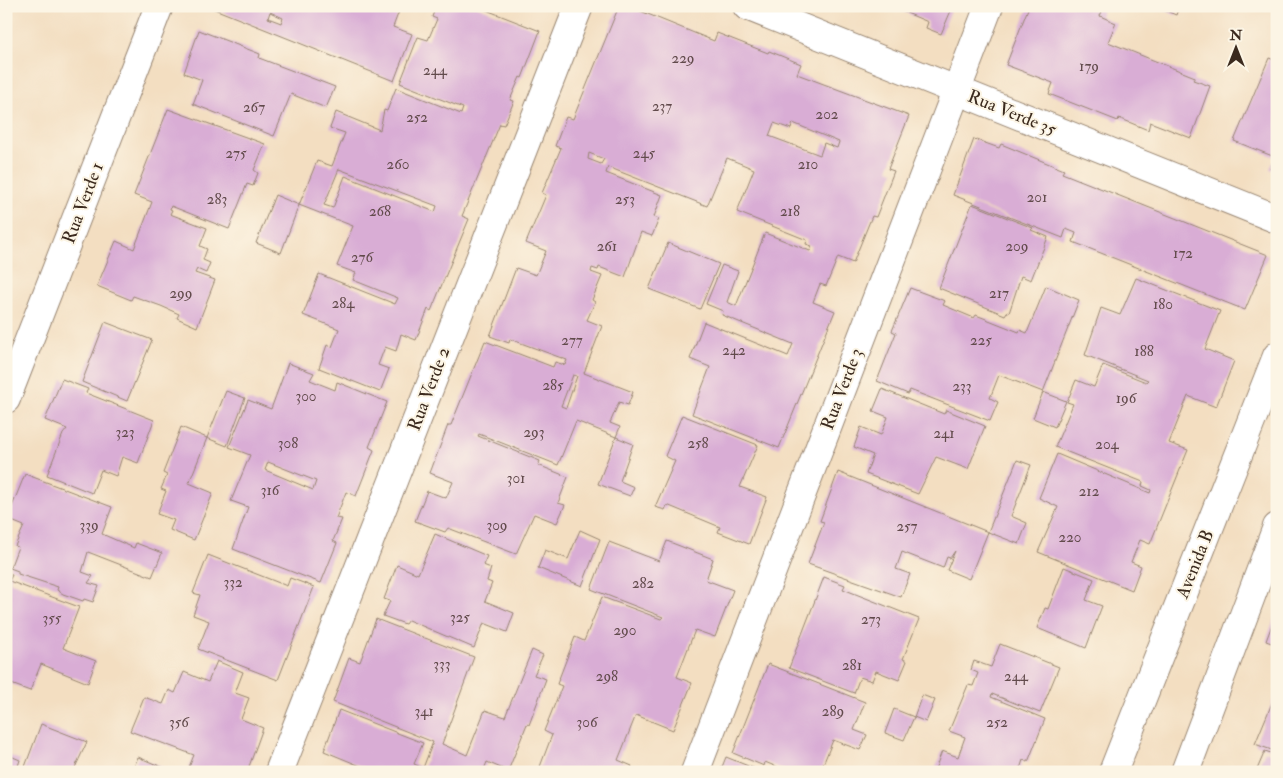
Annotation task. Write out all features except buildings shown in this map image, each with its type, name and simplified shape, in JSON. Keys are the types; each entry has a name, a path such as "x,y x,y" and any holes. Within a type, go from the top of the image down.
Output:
{"street":[{"name":"Rua Verde 1","path":"6,400 160,6"},
{"name":"Rua Verde 2","path":"280,772 579,6"},
{"name":"Rua Verde 35","path":"747,6 1277,219"},
{"name":"Rua Verde 3","path":"695,772 989,6"},
{"name":"Avenida B","path":"1113,772 1277,356"},
{"path":"1185,772 1277,527"}]}
